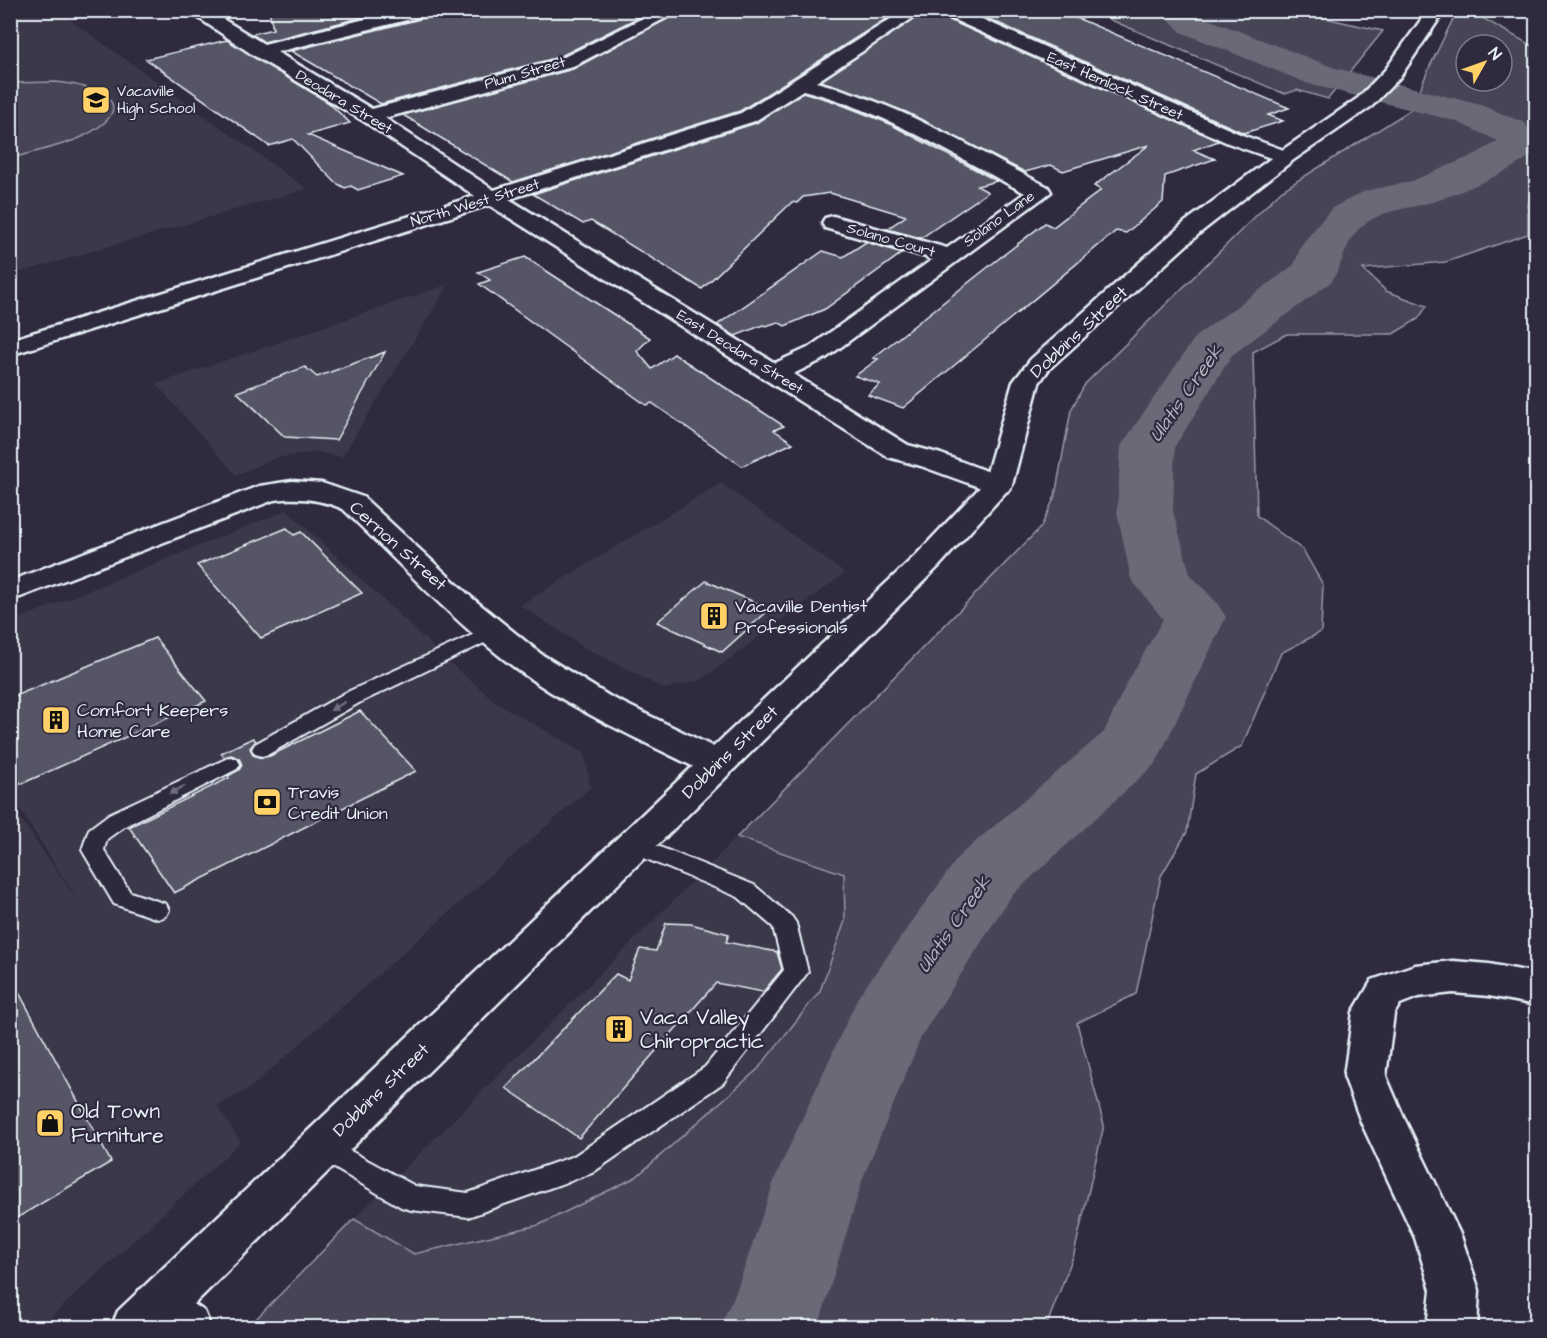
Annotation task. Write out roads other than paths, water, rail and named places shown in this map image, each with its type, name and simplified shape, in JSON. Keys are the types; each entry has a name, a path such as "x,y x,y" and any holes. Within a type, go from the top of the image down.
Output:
{"street":[{"name":"Deodara Street","path":"195,10 369,116 491,197"},
{"path":"259,51 425,10"},
{"name":"Plum Street","path":"369,116 566,63 674,10"},
{"name":"North West Street","path":"10,348 748,117 917,10"},
{"name":"East Hemlock Street","path":"947,10 1235,139 1285,156"},
{"name":"Dobbins Street","path":"160,1320 321,1147 928,560 998,485 1026,382 1040,364 1193,226 1285,156 1365,102 1393,73 1437,10"},
{"name":"Solano Lane","path":"774,374 817,353 1040,192 877,107 848,96 800,84"},
{"name":"East Deodara Street","path":"491,197 898,451 931,460 998,485"},
{"name":"Solano Court","path":"833,223 949,256"},
{"name":"Cernon Street","path":"10,592 269,492 299,488 327,491 353,503 492,632 530,663 590,699 718,764"},
{"path":"1452,1328 1455,1290 1438,1236 1383,1122 1365,1076 1374,1012 1386,992 1415,981 1453,977 1489,980 1536,989"}],"lane":[{"path":"262,749 352,698 492,632"},
{"path":"158,910 122,898 93,850 97,835 117,820 230,765"},
{"path":"321,1147 411,1198 468,1205 583,1165 714,1074 796,972 784,923 746,891 635,844"}],"waterway":[{"name":"Ulatis Creek","path":"767,1328 774,1319 819,1178 887,1021 985,876 1132,746 1159,685 1195,617 1161,579 1145,511 1148,446 1213,346 1315,272 1324,244 1347,217 1380,200 1424,191 1490,163 1520,145 1511,131 1468,113 1322,76 1193,25 1176,10"}],"place":[{"name":"Vacaville High School","path":"96,100"},
{"name":"Vacaville Dentist Professionals","path":"714,616"},
{"name":"Comfort Keepers Home Care","path":"56,720"},
{"name":"Travis Credit Union","path":"267,802"},
{"name":"Vaca Valley Chiropractic","path":"619,1029"},
{"name":"Old Town Furniture","path":"50,1123"}]}
